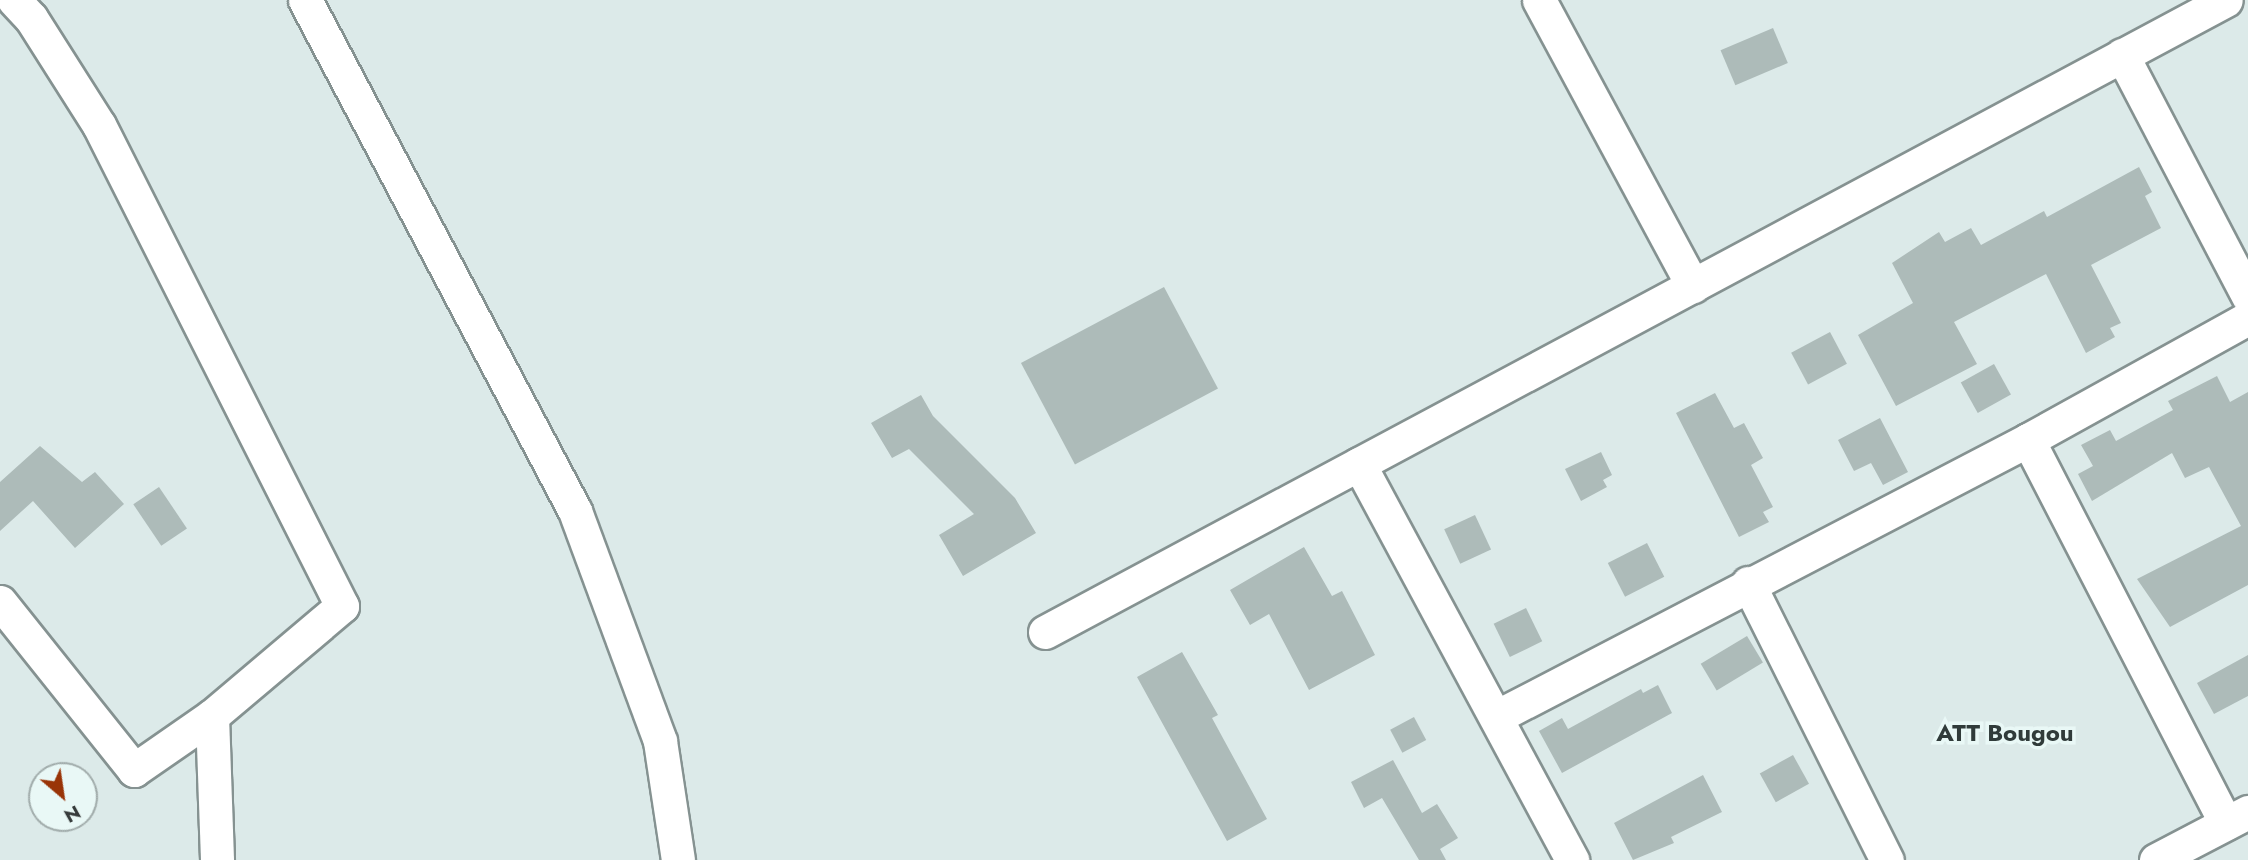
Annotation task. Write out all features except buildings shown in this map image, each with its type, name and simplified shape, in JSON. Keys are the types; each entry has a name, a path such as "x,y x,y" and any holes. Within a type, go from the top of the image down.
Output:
{"street":[{"path":"0,602 134,770 212,716 342,607 99,125 31,18 14,0"},
{"path":"304,0 575,511 660,741 678,860"},
{"path":"1539,0 1693,286"},
{"path":"1045,632 2226,0"},
{"path":"2122,55 2248,296"},
{"path":"1496,717 1748,583 2028,440 2248,318"},
{"path":"2028,440 2237,817 2156,860"},
{"path":"1359,464 1572,860"},
{"path":"1748,583 1888,860"},
{"path":"212,716 218,860"}],"district":[{"name":"ATT Bougou","path":"2005,733"}]}
